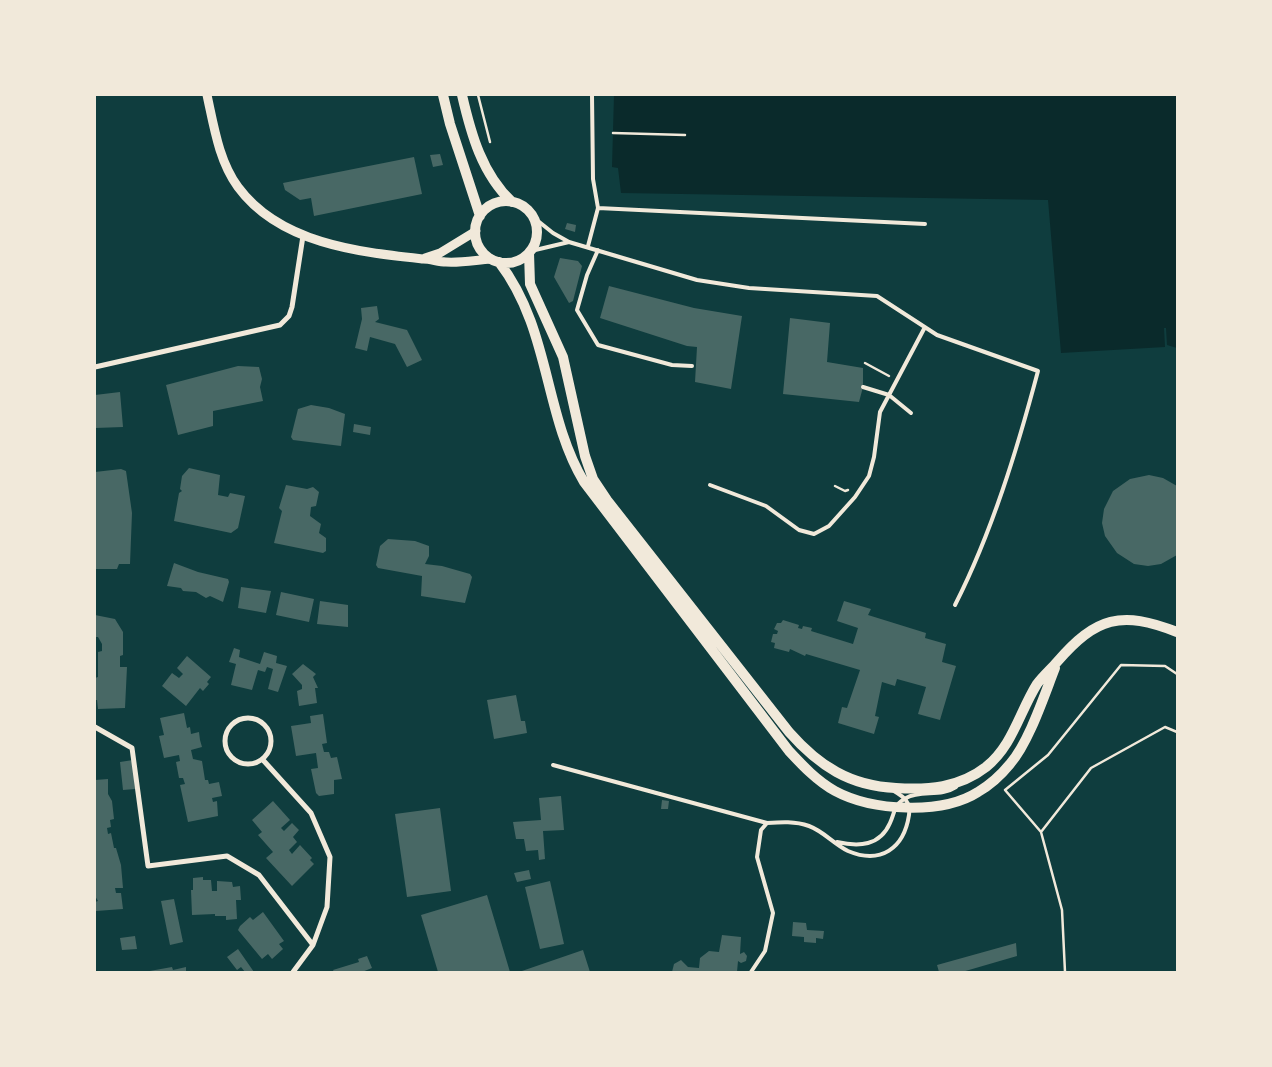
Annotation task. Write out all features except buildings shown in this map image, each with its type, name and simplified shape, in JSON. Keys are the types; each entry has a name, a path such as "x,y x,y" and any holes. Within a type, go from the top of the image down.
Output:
{"main road":[{"path":"443,95 455,143 480,216 476,231 479,247 495,261 515,287 538,337 561,434 571,461 601,506 803,766 836,791 874,804 894,807 908,803 952,802 977,793 996,779 1012,762 1023,742 1057,662"},
{"path":"462,95 474,142 485,166 500,191 533,217 537,234 530,252 530,284 564,357 585,456 593,478 607,500 806,752 824,766 843,776 889,788 935,788 964,780 986,767 1009,741 1038,684 1075,641 1091,630 1109,622 1128,620 1154,623 1177,632"},
{"path":"480,216 494,204 512,202"},
{"path":"495,261 517,262 530,252"}],"street":[{"path":"207,95 221,156 238,187 261,212 302,236 383,254 443,262 495,261"},
{"path":"424,259 440,253 476,231"},
{"path":"95,366 280,325 289,316 292,306 302,236"},
{"path":"252,718 265,725 272,739 271,747 263,760 248,765 234,760 229,754 226,747 226,732 236,721 252,718"},
{"path":"95,727 132,748 148,866 227,856 259,875 313,945"},
{"path":"263,760 311,813 330,857 327,907 313,945 293,972"}],"lane":[{"path":"588,246 598,208 593,178 592,95"},
{"path":"598,208 925,224"},
{"path":"533,217 553,233 569,242 588,246 697,280 749,288 877,296 937,335 1038,370 1028,411 978,559 955,605"},
{"path":"530,252 569,242"},
{"path":"598,250 588,275 578,310 598,344 672,365 692,366"},
{"path":"710,484 766,506 799,530 814,534 829,526 855,497 868,476 874,457 880,412 925,326"},
{"path":"863,387 889,395 911,413"},
{"path":"553,765 767,822 802,824 812,827 848,850 864,856 884,854 902,840 908,822 908,803"},
{"path":"908,803 952,789 964,780"},
{"path":"889,788 908,803"},
{"path":"833,841 860,846 878,840 890,822 894,807"},
{"path":"751,972 764,951 773,913 757,858 761,830 767,822"}],"path":[{"path":"478,95 491,146"},
{"path":"613,133 685,135"},
{"path":"1005,790 1048,755 1121,665 1164,666 1177,674"},
{"path":"1041,832 1091,768 1165,727 1177,732"},
{"path":"996,779 1041,832 1062,910 1065,972"}],"water":[{"path":"614,95 1177,95 1177,348 1167,345 1166,328 1164,328 1165,347 1061,353 1048,200 621,193 618,168 612,167"}]}
